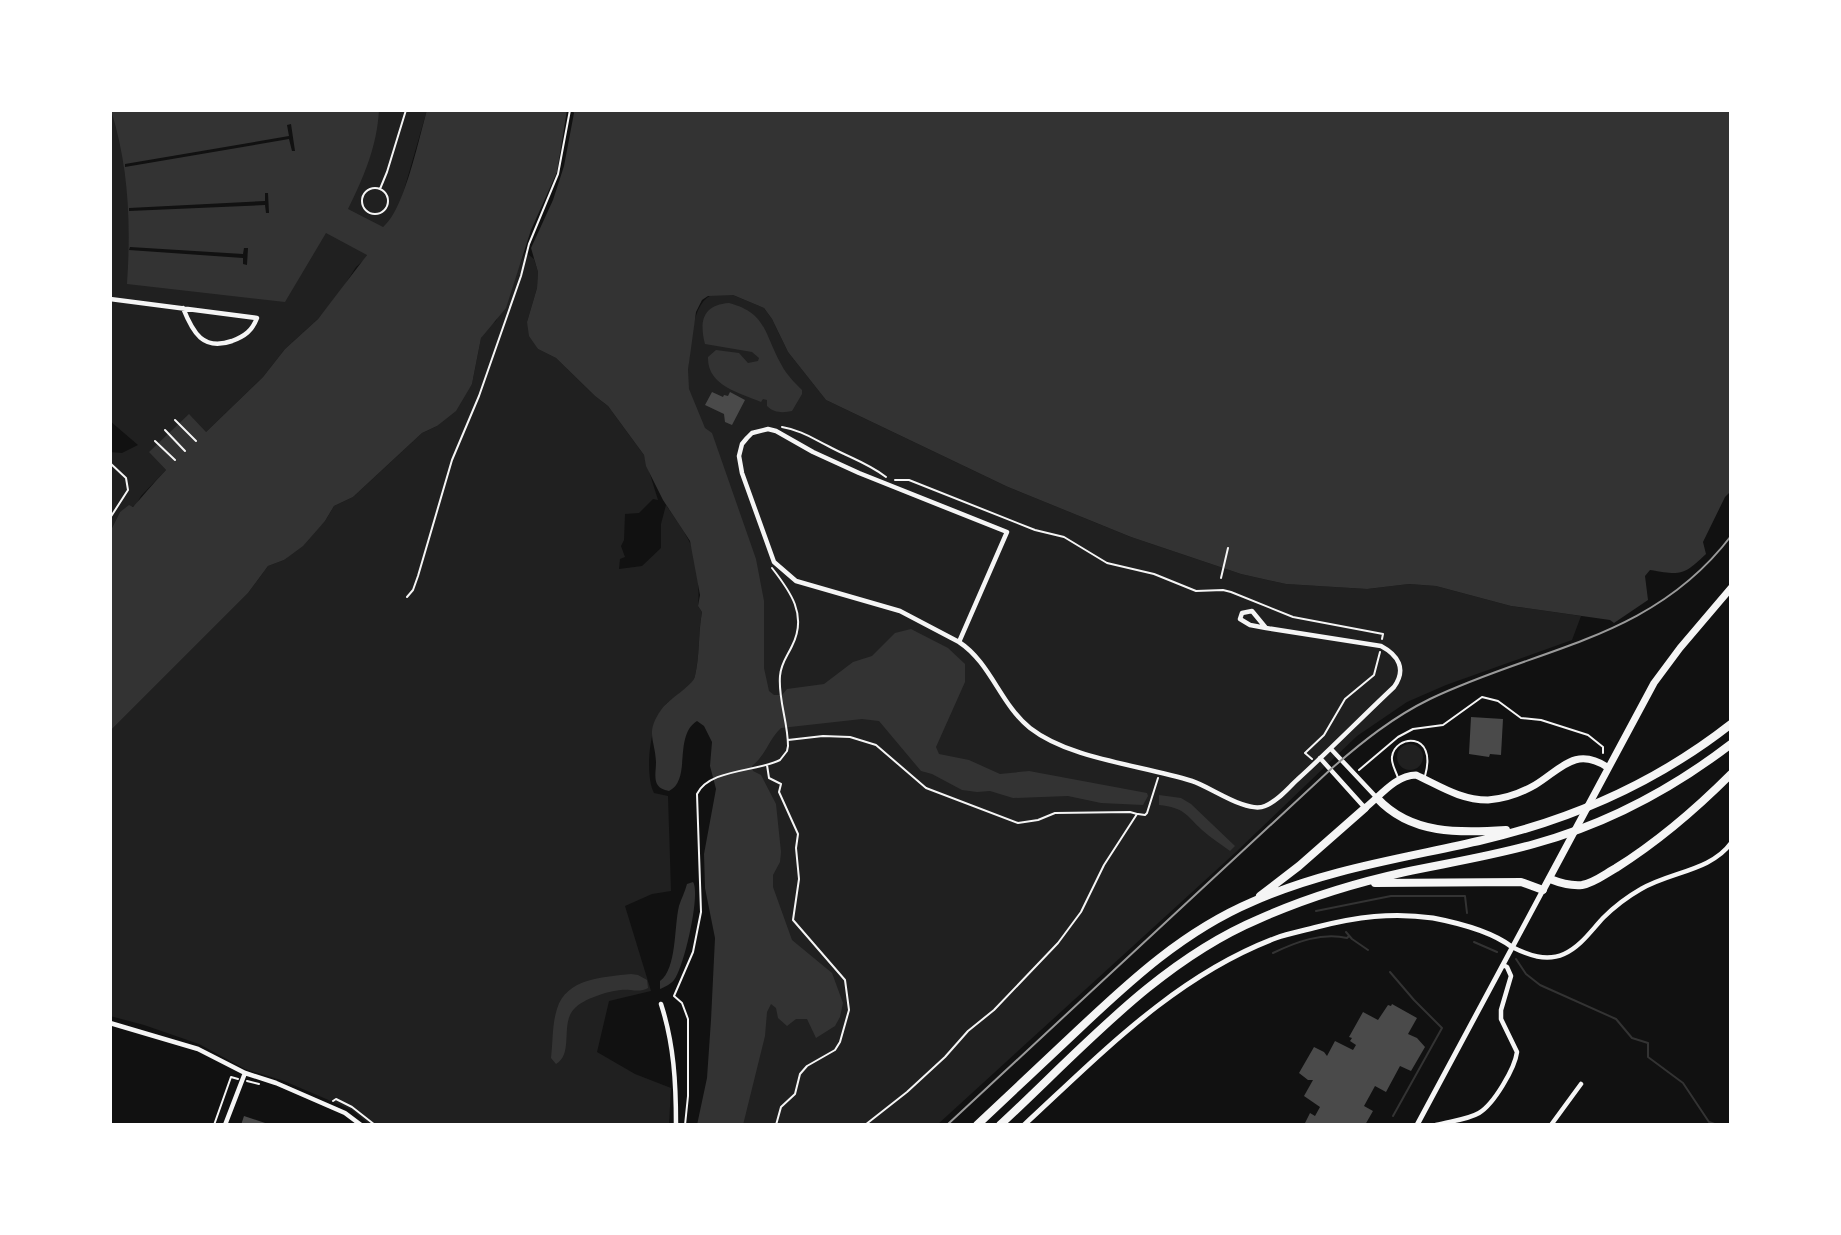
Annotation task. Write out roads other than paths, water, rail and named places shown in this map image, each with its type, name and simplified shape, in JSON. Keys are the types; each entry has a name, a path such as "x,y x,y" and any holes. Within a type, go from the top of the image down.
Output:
{"highway":[{"path":"977,1125 1149,965 1199,930 1252,902 1334,873 1544,824 1596,804 1644,782 1695,751 1731,724"},
{"path":"1000,1125 1142,994 1199,951 1258,919 1358,884 1534,845 1622,812 1666,790 1731,744"},
{"path":"1550,879 1563,884 1583,885 1603,876 1684,820 1731,774"},
{"path":"1377,798 1398,815 1434,829 1477,832 1526,828"},
{"path":"1252,902 1299,866 1365,808"},
{"path":"1358,884 1521,882 1543,890"}],"main road":[{"path":"1543,890 1607,767 1664,668 1731,588"},
{"path":"1365,808 1399,779 1410,774 1459,796 1489,800 1526,790 1577,759 1590,759 1607,767"}],"street":[{"path":"110,299 183,308 257,318 253,329 240,338 221,345 213,344 206,343 199,337 189,324 183,308"},
{"path":"959,642 1007,531 859,473 813,452 775,430 760,430 747,438 740,450 740,465 770,556 780,569 796,581 900,611 959,642 982,662 1020,718 1042,736 1105,759 1196,782 1246,807 1257,809 1272,803 1394,687 1401,675 1400,665 1391,651 1381,646 1288,634 1250,625 1240,619 1242,613 1252,611 1266,628"},
{"path":"1331,748 1377,798"},
{"path":"1320,758 1365,808"},
{"path":"1024,1125 1127,1029 1156,1006 1210,970 1276,938 1351,918 1398,915 1442,920 1504,941 1538,957 1557,957 1577,946 1604,917 1630,896 1661,879 1713,860 1731,844"},
{"path":"1417,1125 1543,890"},
{"path":"1436,1125 1480,1112 1490,1102 1513,1066 1517,1052 1501,1019 1511,976 1510,970 1503,965"},
{"path":"662,1004 671,1042 676,1085 676,1125"},
{"path":"110,1023 198,1049 245,1073 349,1115 361,1125"},
{"path":"225,1125 245,1073"},
{"path":"1551,1125 1581,1084"}],"lane":[{"path":"1399,779 1392,761 1393,751 1400,744 1409,741 1420,743 1427,751 1429,762 1424,778"}],"waterway":[{"path":"1316,911 1391,896 1465,896 1467,913"},
{"path":"1346,932 1368,950"},
{"path":"1273,953 1309,939 1349,936"},
{"path":"1474,942 1497,952"},
{"path":"1516,959 1526,974 1540,985 1616,1019 1632,1038 1648,1043 1648,1057 1683,1083 1709,1122 1717,1125"},
{"path":"1390,972 1442,1028 1393,1116"}],"railway":[{"path":"947,1125 1354,749 1403,714 1430,699 1630,620 1666,598 1700,571 1731,536"}]}
